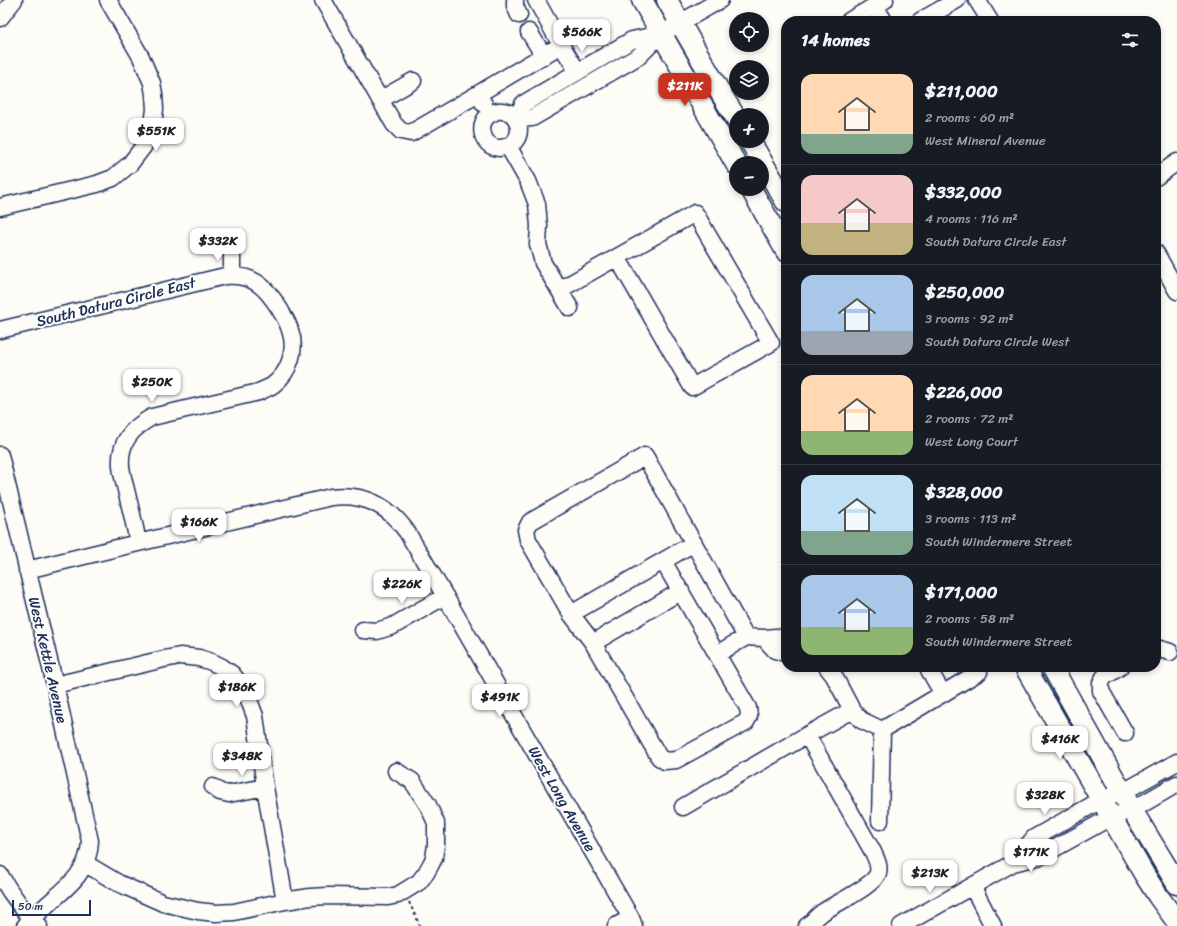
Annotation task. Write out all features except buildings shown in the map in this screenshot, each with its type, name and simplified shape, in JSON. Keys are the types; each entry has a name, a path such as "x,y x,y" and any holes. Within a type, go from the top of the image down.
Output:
{"main road":[{"path":"642,0 731,156"},
{"path":"667,0 730,108"},
{"path":"754,148 781,194"},
{"path":"754,196 781,242"},
{"path":"1028,672 1112,796"},
{"path":"1054,672 1121,814 1151,885 1177,922"},
{"path":"1121,814 1177,884"}],"street":[{"path":"0,18 14,0"},
{"path":"0,207 97,184 107,180 118,174 130,164 143,147 153,124 155,109 152,83 141,57 108,0"},
{"path":"323,0 394,124 401,131 411,133 561,45"},
{"path":"536,0 578,72"},
{"path":"517,120 532,118 639,56 661,34 720,0"},
{"path":"929,16 957,0"},
{"path":"977,0 987,16"},
{"path":"858,16 880,3 883,16"},
{"path":"529,32 544,56"},
{"path":"517,120 523,104 632,40 661,34"},
{"path":"380,100 412,81"},
{"path":"478,94 489,114"},
{"path":"499,110 509,112 517,120 519,129 518,135 515,141 508,146 498,148 490,145 483,137 481,129 489,114 499,110"},
{"path":"508,146 528,181 537,204 539,226 538,244 543,263 570,308"},
{"path":"1161,173 1177,162"},
{"path":"559,290 617,257 695,213 771,343 692,387 617,257"},
{"path":"232,249 232,276"},
{"path":"1161,263 1177,291"},
{"name":"South Datura Circle East","path":"0,330 217,278 232,276 251,279 271,294 288,325 293,339 292,355 289,365 282,376 272,386 260,392 152,417 133,430 122,449 121,467 138,543"},
{"name":"West Kettle Avenue","path":"0,455 55,684 90,842 90,852 86,864"},
{"path":"663,561 748,708 749,716 746,722 676,760 665,761 658,757 593,643 571,614 528,540 526,530 530,522 645,456 746,637"},
{"name":"West Long Avenue","path":"27,570 331,497 355,497 373,502 390,513 401,524 445,596 633,922 616,926"},
{"path":"571,614 694,544"},
{"path":"593,643 681,591"},
{"path":"363,630 377,631 393,626 445,596"},
{"path":"717,654 746,637 776,637 781,638"},
{"path":"764,638 776,650 781,651"},
{"path":"55,684 180,656 199,658 222,667 232,674 240,684 251,704 255,716 265,787 285,901"},
{"path":"831,672 852,710 861,720 882,730"},
{"path":"930,672 943,694"},
{"path":"882,730 979,672"},
{"path":"1112,672 1104,677 1101,683 1101,691 1125,733"},
{"path":"683,807 852,710"},
{"path":"880,821 882,730"},
{"path":"807,735 873,852 878,864 878,872 875,879 818,922"},
{"path":"1013,863 1034,838 1177,762"},
{"path":"0,875 9,891 32,924 75,880 86,864 118,883 163,903 198,911 216,913 234,912 310,897 388,897 398,895 419,882 426,874 434,858 436,845 436,823 428,805 412,781 396,771"},
{"path":"901,926 1013,863 1041,856 1177,784"},
{"path":"213,787 220,792 229,794 265,787"},
{"path":"972,886 993,926"}],"path":[{"path":"404,892 420,926"}]}
